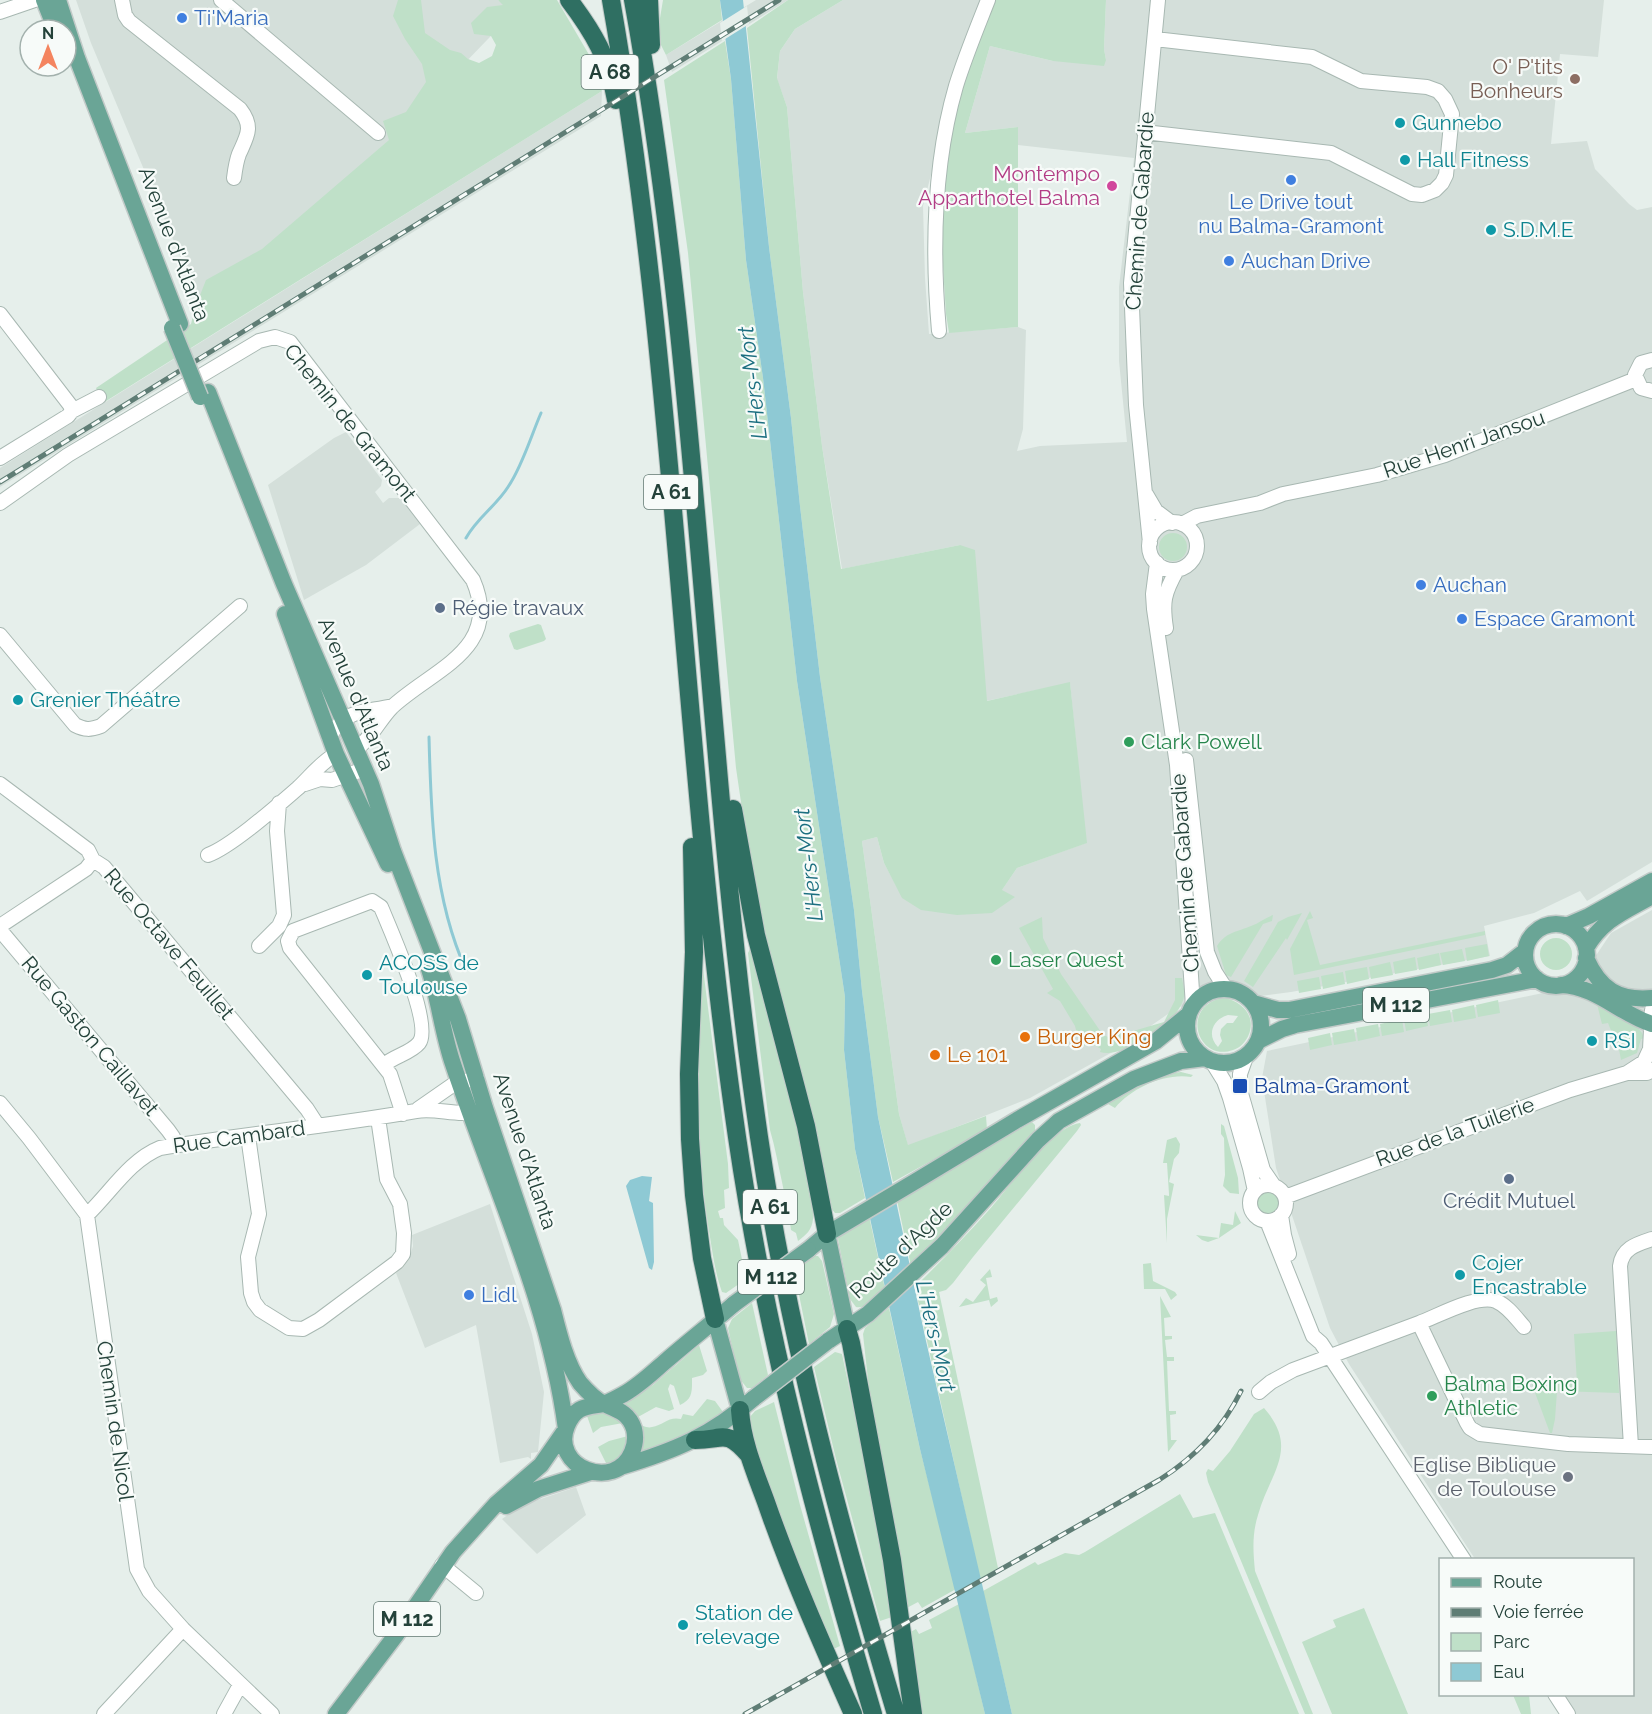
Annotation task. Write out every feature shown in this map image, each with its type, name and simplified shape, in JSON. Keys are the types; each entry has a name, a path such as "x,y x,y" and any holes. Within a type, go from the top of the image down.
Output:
{"highway":[{"name":"A 68","path":"569,0 594,34 603,52 614,84 620,120 635,152"},
{"path":"612,0 635,152"},
{"name":"A 61","path":"633,0 657,158 682,372 728,876 759,1133 777,1247 817,1431 860,1593 896,1714"},
{"path":"649,0 657,158"},
{"name":"A 61","path":"635,152 662,396 702,833 732,1100 765,1302 787,1403 814,1509 873,1714"},
{"path":"712,689 756,935 806,1126 827,1234"},
{"path":"702,833 692,848 694,928 689,1074 690,1139 702,1258 715,1319"},
{"path":"847,1329 881,1497 913,1714"},
{"path":"747,1404 741,1425 750,1456 805,1607 853,1714"},
{"path":"695,1440 727,1437 738,1443 750,1456"}],"main road":[{"path":"44,0 51,18"},
{"name":"Avenue d'Atlanta","path":"58,0 77,58 176,326"},
{"name":"Avenue d'Atlanta","path":"75,78 204,395 365,769 393,851 458,1019 477,1078 478,1111 546,1329 562,1399 566,1429"},
{"name":"Avenue d'Atlanta","path":"204,395 290,625 329,737 345,776 387,861 429,969 452,1063 460,1083 478,1111 550,1301 558,1333 580,1383 604,1404"},
{"path":"336,754 356,749"},
{"path":"1566,926 1589,916 1652,881"},
{"path":"1554,985 1565,984 1575,979 1584,967 1586,953 1597,930 1604,923 1652,896"},
{"path":"1651,1019 1588,990 1575,986 1554,985 1537,979 1527,966 1525,951 1530,938 1540,928 1553,924 1566,926 1579,934 1598,980 1606,987 1630,998 1652,998"},
{"name":"M 112","path":"1253,1003 1278,1010 1289,1010 1492,970 1507,965 1525,951"},
{"name":"M 112","path":"1258,1041 1295,1025 1537,979"},
{"path":"1226,989 1238,992 1253,1003 1258,1010 1260,1022 1258,1041 1247,1054 1235,1061 1220,1062 1208,1059 1196,1050 1189,1039 1187,1023 1191,1010 1203,995 1226,989"},
{"name":"Route d'Agde","path":"604,1404 633,1389 715,1319 827,1234 1156,1041 1191,1010"},
{"name":"Route d'Agde","path":"619,1468 664,1454 695,1440 868,1314 942,1246 1038,1140 1059,1121 1134,1079 1181,1061 1208,1059"},
{"path":"827,1234 847,1329"},
{"path":"715,1319 747,1404"},
{"path":"604,1404 626,1415 634,1431 633,1448 630,1456 619,1468 604,1473 591,1472 577,1465 567,1453 564,1437 570,1420 578,1411 586,1406 604,1404"},
{"name":"M 112","path":"336,1714 396,1635 442,1565 496,1504 541,1465 566,1429"},
{"name":"M 112","path":"478,1524 538,1489 591,1472"}],"street":[{"path":"0,3 5,0"},
{"path":"0,12 35,0"},
{"path":"122,0 125,15 129,21 246,116 247,140 240,153 234,178"},
{"path":"220,0 378,133"},
{"path":"939,331 936,238 942,153 956,87 988,0"},
{"name":"Chemin de Gabardie","path":"1150,543 1136,405 1131,293 1144,132 1158,0"},
{"path":"1144,132 1331,153 1413,194 1422,195 1435,190 1442,183 1446,175 1450,143 1452,114 1445,99 1438,91 1427,87 1361,81 1312,57 1155,39"},
{"path":"0,314 70,405 72,411"},
{"name":"Chemin de Gramont","path":"0,503 68,454 259,341 275,337 290,342 467,572 480,596 482,609 479,628 467,649 393,706 363,744 356,749"},
{"path":"1652,360 1645,361 1638,367 1636,380 1641,388 1652,392"},
{"name":"Rue Henri Jansou","path":"1177,523 1219,510 1260,503 1283,494 1377,475 1445,455 1636,380"},
{"path":"0,458 68,416 72,411 99,397"},
{"path":"1146,494 1156,511 1195,536"},
{"path":"1177,523 1160,527 1151,537 1151,554 1163,568 1177,570 1190,563 1195,556 1197,548 1195,536 1202,521 1219,510"},
{"name":"Chemin de Gabardie","path":"1157,563 1153,594 1154,609 1178,765 1191,1010"},
{"name":"Chemin de Gabardie","path":"1177,570 1165,592 1164,613 1193,812 1207,952 1215,972 1226,989"},
{"path":"0,635 75,724 82,729 91,730 101,726 240,606"},
{"name":"Chemin de Gramont","path":"329,737 352,713 393,706"},
{"path":"208,855 218,851 279,803 336,754"},
{"path":"298,788 313,781 332,780 365,769"},
{"name":"Rue Octave Feuillet","path":"0,784 88,850 93,860 99,862 110,873 307,1109 318,1126"},
{"path":"258,946 279,926 284,915 278,831 279,803"},
{"path":"0,928 86,869 93,860"},
{"path":"384,1065 418,1045 422,1032 420,1012 412,988 381,907 372,901 293,931 288,941 290,948 384,1065 410,1112"},
{"name":"Rue Gaston Caillavet","path":"0,928 168,1130 175,1146"},
{"name":"Rue de la Tuilerie","path":"1627,1073 1644,1062 1650,1049 1651,1019"},
{"path":"1247,1054 1240,1074 1240,1090 1263,1170 1274,1186"},
{"path":"1208,1059 1224,1081 1251,1168 1255,1191"},
{"name":"Rue de la Tuilerie","path":"1285,1197 1570,1090 1627,1073 1652,1070"},
{"name":"Rue Cambard","path":"410,1112 460,1083 477,1078"},
{"name":"Chemin de Nicol","path":"0,1103 87,1215 136,1569 149,1591 183,1629 272,1714"},
{"name":"Rue Cambard","path":"87,1215 148,1153 175,1146 410,1112 478,1111"},
{"path":"248,1136 259,1214 248,1257 254,1302 260,1310 289,1328 303,1329 319,1320 380,1275 397,1262 403,1254 405,1244 400,1204 387,1179 378,1118"},
{"path":"1263,1185 1274,1186 1279,1188 1285,1197 1286,1207 1275,1220 1260,1219 1252,1211 1250,1201 1255,1191 1263,1185"},
{"path":"1281,1215 1287,1248 1322,1343 1463,1558"},
{"path":"1267,1221 1313,1336 1322,1343"},
{"path":"1631,1446 1620,1266 1621,1259 1630,1247 1652,1239"},
{"path":"1259,1392 1280,1376 1446,1312 1488,1299 1502,1304 1524,1327"},
{"path":"1419,1323 1467,1423 1474,1431 1487,1436 1558,1443 1652,1447"},
{"path":"442,1565 476,1593"},
{"path":"104,1714 183,1629"},
{"path":"224,1714 240,1685"},
{"path":"1556,1696 1568,1714"}],"shaded area":[{"path":"76,0 498,0 514,12 398,132 206,318 91,43"},
{"path":"756,0 788,0 672,72 666,55"},
{"path":"843,0 985,0 937,151 923,206 925,278 929,334 1018,327 1026,330 1023,429 1017,451 1040,446 1127,442 1119,361 1119,287 1134,158 1018,145 1018,127 965,133 990,46 1053,61 1106,60 1104,49 1106,0 1604,0 1598,57 1560,54 1551,144 1587,141 1595,169 1629,204 1637,210 1652,207 1652,862 1587,901 1580,891 1534,913 1484,926 1490,956 1291,992 1178,1007 1116,1050 1030,1098 908,1146 899,1114 862,841 877,837 884,863 898,889 912,904 978,904 997,897 1017,868 1086,843 1070,683 986,701 960,545 842,569 822,446 803,292 787,107 777,79 780,51 795,29"},
{"path":"602,91 601,116 0,487 0,468"},
{"path":"346,432 382,480 381,486 375,492 383,503 389,498 399,498 420,524 366,565 304,600 268,485"},
{"path":"1652,910 1652,1714 1576,1714 1565,1696 1634,1696 1634,1558 1474,1558 1349,1364 1330,1328 1276,1168 1262,1078 1267,1051 1557,990 1579,975 1611,933"},
{"path":"490,1204 532,1334 544,1392 538,1452 531,1453 531,1459 528,1457 500,1463 476,1325 425,1348 396,1273 410,1256 413,1246 412,1235"},
{"path":"576,1487 586,1515 537,1554 502,1519 520,1506"}],"green space":[{"path":"398,0 421,0 425,33 450,50 479,63 492,56 496,45 491,36 474,34 471,23 487,7 503,5 498,0 557,0 595,65 595,77 602,91 103,403 96,388 191,324 206,280 262,249 389,140 383,121 406,112 426,82 422,64 393,16"},
{"path":"663,0 720,0 722,20 666,55 661,45 659,24"},
{"path":"788,0 843,0 795,29 780,51 777,78 787,107 803,292 822,446 841,569 960,545 975,550 987,701 1070,682 1087,843 1017,868 1002,890 1015,897 992,913 957,915 921,910 902,898 884,863 877,837 862,841 899,1114 908,1145 986,1116 987,1130 893,1182 878,1117 854,910 820,677 769,247 747,28"},
{"path":"992,0 1106,0 1104,49 1106,60 1104,66 1053,61 990,46 965,133 1018,127 1018,327 949,333 941,234 948,154 964,75"},
{"path":"725,41 731,79 746,260 763,378 797,681 845,997 844,1050 855,1149 865,1198 840,1213 835,1213 830,1207 766,944 748,850 736,768 688,253 664,80"},
{"path":"1173,533 1183,537 1187,547 1183,557 1173,561 1163,557 1159,547 1163,537"},
{"path":"541,625 546,639 517,650 514,649 510,633"},
{"path":"1310,911 1313,918 1307,920 1320,965 1485,931 1485,935 1294,975 1290,949"},
{"path":"1302,913 1287,940 1286,938 1253,987 1244,981 1278,922"},
{"path":"1273,915 1272,921 1263,924 1231,977 1226,975 1217,946 1220,941 1232,933"},
{"path":"1042,917 1043,938 1061,974 1103,1035 1111,1038 1114,1031 1123,1034 1164,1022 1175,1000 1175,978 1182,978 1184,997 1180,1007 1162,1028 1136,1045 1111,1053 1100,1052 1101,1049 1089,1042 1084,1046 1060,1001 1047,993 1053,989 1019,928"},
{"path":"1556,938 1567,943 1572,954 1567,965 1556,970 1545,965 1540,954 1545,943"},
{"path":"1487,944 1489,956 1467,961 1465,948"},
{"path":"752,949 788,1083 812,1199 813,1219 810,1229 798,1241 796,1233 791,1230 770,1130 748,953"},
{"path":"1462,949 1465,961 1443,965 1440,953"},
{"path":"701,953 728,1164 729,1188 724,1190 725,1208 718,1211 720,1218 723,1218 724,1225 738,1240 746,1279 726,1293 722,1292 714,1259 701,1157 698,1089"},
{"path":"1439,953 1441,965 1419,970 1417,958"},
{"path":"1415,957 1417,970 1395,974 1393,962"},
{"path":"1390,962 1393,975 1371,979 1369,967"},
{"path":"1367,967 1369,979 1347,984 1345,971"},
{"path":"1343,972 1345,984 1323,989 1321,976"},
{"path":"1319,977 1321,989 1299,993 1297,981"},
{"path":"1224,998 1236,1002 1246,1010 1251,1027 1246,1040 1238,1048 1220,1052 1210,1048 1202,1041 1198,1031 1198,1021 1202,1010 1210,1002","holes":["1228,1015 1238,1016 1233,1023 1227,1023 1221,1029 1222,1041 1218,1047 1212,1038 1215,1024"]},
{"path":"1498,1000 1500,1013 1478,1017 1476,1005"},
{"path":"1597,1004 1634,1023 1644,1038 1641,1039 1637,1053 1621,1060 1616,1033 1612,1033 1608,1023 1602,1024"},
{"path":"1474,1005 1476,1018 1454,1022 1452,1010"},
{"path":"1450,1010 1452,1022 1430,1026 1428,1014"},
{"path":"1426,1014 1428,1026 1406,1031 1404,1019"},
{"path":"1402,1019 1404,1032 1382,1036 1380,1024"},
{"path":"1378,1024 1380,1036 1358,1041 1356,1028"},
{"path":"1354,1029 1356,1041 1334,1045 1332,1033"},
{"path":"1330,1033 1332,1045 1310,1050 1308,1038"},
{"path":"1181,1072 1193,1075 1191,1077 1170,1077 1139,1088 1115,1108 1108,1104 1122,1093 1142,1084"},
{"path":"1032,1122 1035,1125 1035,1132 911,1266 897,1200"},
{"path":"1080,1123 1077,1131 953,1283 946,1290 939,1292 998,1568 980,1579 915,1287 979,1221 1031,1160 1056,1135"},
{"path":"1221,1124 1224,1126 1238,1178 1239,1194 1230,1193 1223,1186 1224,1138 1221,1134"},
{"path":"1176,1137 1180,1144 1169,1182 1174,1184 1167,1219 1167,1243 1164,1195 1169,1196 1169,1194 1167,1163 1163,1163 1167,1140"},
{"path":"1269,1191 1277,1195 1281,1203 1277,1211 1269,1215 1261,1211 1257,1203 1261,1195"},
{"path":"1235,1211 1241,1223 1219,1238 1221,1223 1233,1225"},
{"path":"869,1216 885,1289 868,1304 856,1307 850,1299 838,1239 839,1236"},
{"path":"1196,1235 1219,1238 1208,1242"},
{"path":"813,1256 818,1256 822,1261 834,1314 830,1327 809,1344 794,1270"},
{"path":"1151,1263 1153,1281 1177,1295 1171,1300 1165,1289 1144,1289 1143,1264"},
{"path":"990,1269 992,1277 986,1278 990,1299 997,1297 998,1301 991,1307 989,1300 959,1307 966,1298 973,1302 986,1285 980,1280"},
{"path":"1160,1296 1171,1317 1164,1318 1165,1336 1172,1336 1172,1339 1165,1340 1167,1357 1174,1357 1174,1361 1167,1361 1169,1411 1176,1411 1176,1414 1170,1415 1171,1440 1177,1440 1168,1452"},
{"path":"752,1303 768,1375 752,1388 747,1388 739,1378 728,1328 732,1319"},
{"path":"889,1308 920,1449 956,1589 922,1608 918,1602 903,1610 873,1426 863,1334 865,1328"},
{"path":"1616,1331 1619,1393 1557,1391 1555,1419 1552,1433 1550,1433 1531,1382 1577,1383 1574,1334"},
{"path":"699,1345 707,1371 703,1375 692,1378 691,1394 684,1403 680,1405 674,1386 670,1384 668,1389 674,1409 669,1411 656,1407 638,1417 626,1405 653,1385"},
{"path":"835,1352 842,1354 877,1520 892,1617 880,1621 836,1459 814,1367"},
{"path":"707,1399 715,1401 723,1412 681,1439 643,1453 643,1426 651,1427 669,1420 681,1419 683,1414 693,1416"},
{"path":"774,1402 840,1646 829,1651 757,1453 749,1418 755,1411"},
{"path":"1264,1408 1275,1423 1280,1436 1281,1449 1275,1473 1256,1522 1255,1571 1313,1714 1305,1714 1206,1473 1208,1469 1213,1471 1230,1451 1254,1414"},
{"path":"599,1412 610,1414 623,1423 601,1427 593,1433 587,1416"},
{"path":"628,1436 622,1454 607,1465 598,1447 609,1441"},
{"path":"1180,1494 1193,1518 1215,1513 1299,1714 1012,1714 983,1591 1035,1562 1038,1565 1065,1553 1079,1555"},
{"path":"959,1604 985,1714 919,1714 907,1634 916,1629 919,1634 932,1628 929,1620"},
{"path":"1364,1608 1408,1714 1332,1714 1302,1642 1336,1627 1333,1620"},
{"path":"1513,1696 1529,1696 1531,1714 1521,1714"}],"water":[{"path":"720,0 743,0 769,247 820,677 854,910 878,1117 926,1341 1012,1714 985,1714 920,1449 855,1149 844,1050 845,997 797,681 763,378 746,260 731,79"},
{"path":"642,1176 652,1177 649,1201 653,1203 654,1262 652,1270 649,1268 626,1186 630,1180"}],"pier":[{"path":"747,6 749,24 722,41 720,23"}],"waterway":[{"path":"466,538 513,479 541,413"},
{"path":"429,737 433,826 440,885 455,942 466,970"}],"railway":[{"path":"0,482 779,0"},
{"path":"745,1714 1159,1480 1196,1452 1226,1417 1241,1391"}],"place":[{"name":"Ti'Maria","path":"182,18"},
{"name":"O' P'tits Bonheurs","path":"1575,79"},
{"name":"Gunnebo","path":"1400,123"},
{"name":"Hall Fitness","path":"1405,160"},
{"name":"Le Drive tout nu Balma-Gramont","path":"1291,180"},
{"name":"Montempo Apparthotel Balma","path":"1112,186"},
{"name":"S.D.M.E","path":"1491,230"},
{"name":"Auchan Drive","path":"1229,261"},
{"name":"Auchan","path":"1421,585"},
{"name":"Régie travaux","path":"440,608"},
{"name":"Espace Gramont","path":"1462,619"},
{"name":"Grenier Théâtre","path":"18,700"},
{"name":"Clark Powell","path":"1129,742"},
{"name":"Laser Quest","path":"996,960"},
{"name":"ACOSS de Toulouse","path":"367,975"},
{"name":"Burger King","path":"1025,1037"},
{"name":"RSI","path":"1592,1041"},
{"name":"Le 101","path":"935,1055"},
{"name":"Balma-Gramont","path":"1240,1086"},
{"name":"Crédit Mutuel","path":"1509,1179"},
{"name":"Cojer Encastrable","path":"1460,1275"},
{"name":"Lidl","path":"469,1295"},
{"name":"Balma Boxing Athletic","path":"1432,1396"},
{"name":"Eglise Biblique de Toulouse","path":"1568,1477"},
{"name":"Station de relevage","path":"683,1625"}],"water label":[{"name":"L'Hers-Mort","path":"752,383"},
{"name":"L'Hers-Mort","path":"808,865"},
{"name":"L'Hers-Mort","path":"936,1336"}]}
